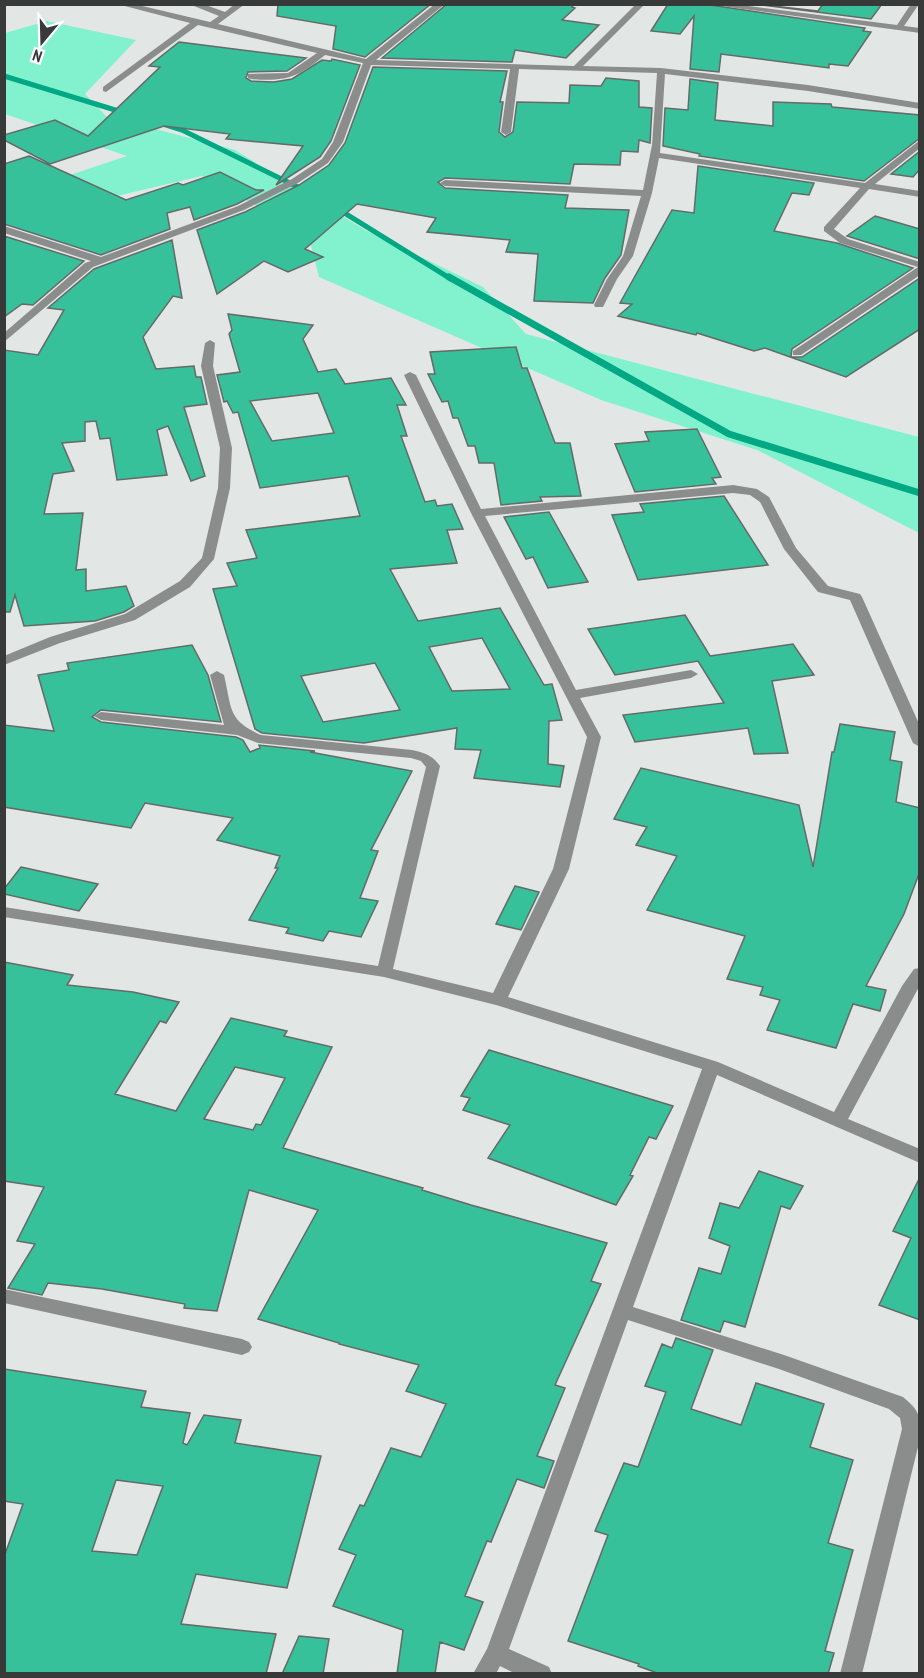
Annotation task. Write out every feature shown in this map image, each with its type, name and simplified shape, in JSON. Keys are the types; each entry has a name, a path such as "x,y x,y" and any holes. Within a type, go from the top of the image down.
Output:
{"street":[{"path":"143,11 159,4"},
{"path":"193,4 226,15"},
{"path":"210,26 241,4"},
{"path":"4,339 89,265 241,208 295,181 325,161 338,142 368,62 441,4"},
{"path":"577,67 641,4"},
{"path":"710,4 920,31"},
{"path":"899,28 915,4"},
{"path":"128,5 143,11 368,62 661,71 808,88 920,106"},
{"path":"106,90 195,23"},
{"path":"250,76 273,79 296,74 323,52"},
{"path":"506,132 515,65"},
{"path":"599,305 612,279 628,256 647,193 656,155 661,71"},
{"path":"920,143 867,186 828,229 844,241 920,265"},
{"path":"656,155 920,194"},
{"path":"445,183 647,193"},
{"path":"4,230 99,260"},
{"path":"797,353 920,270"},
{"path":"4,661 56,640 130,617 185,584 208,559 224,488 225,448 207,366 210,343"},
{"path":"410,375 477,513 594,737 561,869 498,999"},
{"path":"477,513 733,489 760,495 765,500 790,549 823,589 855,597 920,743"},
{"path":"573,695 691,674"},
{"path":"217,675 229,722 240,731 258,739 412,754 426,758 433,766 384,972"},
{"path":"101,716 240,731"},
{"path":"4,912 384,972 498,999 712,1066 920,1157"},
{"path":"838,1120 910,986 920,973"},
{"path":"484,1674 496,1653 712,1066"},
{"path":"4,1296 242,1347"},
{"path":"623,1311 774,1359 896,1403 909,1414 912,1429 851,1674"},
{"path":"496,1653 542,1674"}],"green space":[{"path":"47,21 136,40 85,94 106,116 235,150 365,230 483,287 526,334 919,437 919,533 757,450 601,400 319,277 308,234 202,176 104,199 64,177 127,156 5,114 5,33"}],"building":[{"path":"278,4 431,4 365,57 333,49 336,26 277,16"},
{"path":"447,4 575,4 572,7 575,8 562,20 599,25 566,58 515,50 512,62 382,58"},
{"path":"668,4 704,4 865,28 863,31 871,32 848,66 829,64 829,68 721,54 719,72 690,69 694,16 680,34 651,31"},
{"path":"755,4 818,11 823,4 882,4 871,19"},
{"path":"179,42 306,58 287,71 248,72 246,78 251,81 274,82 292,79 322,60 331,61 332,59 360,65 331,141 320,157 276,185 303,146 226,139 230,134 164,126 50,164 4,140 4,135 55,120 88,136 160,67 149,66"},
{"path":"373,67 507,71 500,102 503,102 499,132 505,137 513,132 517,102 569,103 570,85 601,86 606,78 639,81 639,107 652,108 650,143 639,140 638,152 621,151 620,165 574,164 570,184 445,178 438,182 445,188 568,195 565,208 629,210 621,255 605,278 593,303 534,301 538,254 506,252 510,240 427,232 436,218 357,204 305,249 323,257 288,272 264,261 217,294 197,230 245,212 299,185 329,165 345,143"},
{"path":"690,79 718,83 715,120 773,126 773,102 831,104 832,107 920,115 920,138 864,181 699,156 700,154 663,146 665,108 688,110"},
{"path":"920,151 920,169 913,177 891,174"},
{"path":"29,156 126,200 178,183 183,185 220,172 256,190 264,190 237,204 194,220 190,207 167,213 170,229 101,255 4,224 4,164"},
{"path":"698,166 814,183 809,195 792,193 774,231 837,243 913,268 792,349 791,357 802,357 920,278 920,329 846,377 765,348 754,351 697,333 696,335 618,316 632,304 620,303 672,210 694,213"},
{"path":"875,216 920,229 920,259 847,236"},
{"path":"4,236 84,261 33,305 22,304 4,317"},
{"path":"172,240 182,298 173,296 143,337 156,369 194,366 196,377 201,377 207,404 184,407 205,476 191,481 168,426 157,430 167,475 117,480 110,438 100,439 96,421 85,422 85,441 62,443 74,471 53,474 44,514 83,513 76,570 86,569 86,591 126,586 134,606 124,612 95,621 24,626 15,595 10,612 4,612 4,350 38,355 64,310 48,308 94,269"},
{"path":"228,314 313,325 303,339 318,372 336,369 345,384 391,378 406,405 397,405 407,436 401,436 425,502 435,500 437,506 452,504 463,529 447,530 457,563 390,569 418,621 500,608 544,685 552,684 562,720 549,721 548,764 564,766 560,787 474,778 481,750 455,749 457,728 364,743 262,733 255,729 213,589 237,586 227,563 257,558 246,530 360,516 348,476 260,488 238,412 233,413 227,401 224,402 217,375 240,372 229,334 232,330","holes":["318,393 334,433 272,441 250,401","482,638 510,689 452,691 429,647","375,663 400,710 323,722 301,676"]},
{"path":"516,347 522,368 527,368 555,443 570,443 581,496 540,497 542,501 501,505 494,463 479,463 475,446 468,446 458,418 453,418 448,401 442,402 428,374 435,374 430,352"},
{"path":"697,429 721,477 712,478 716,484 635,492 615,444 649,441 645,432"},
{"path":"724,496 768,565 638,580 612,515 644,512 640,504"},
{"path":"549,512 588,582 548,588 533,557 526,559 504,517"},
{"path":"685,615 710,656 793,644 814,675 772,681 788,753 754,754 748,728 635,742 623,715 724,703 698,661 615,675 588,629"},
{"path":"192,645 208,675 221,722 101,710 92,717 101,722 236,737 243,740 250,752 260,748 259,745 315,751 310,752 412,771 371,850 378,851 360,898 378,901 361,937 329,931 323,941 286,933 289,928 249,920 278,868 275,868 280,856 217,840 233,818 145,803 131,828 4,807 4,725 54,731 38,675 69,670 67,663"},
{"path":"840,724 895,732 890,760 902,762 896,802 920,808 920,871 904,914 866,986 886,990 880,1011 853,1004 836,1048 767,1030 780,1000 760,995 763,987 727,979 745,936 647,910 677,856 636,845 647,827 614,819 641,768 799,805 813,867 832,752 834,752"},
{"path":"21,867 98,884 79,911 4,894 4,889"},
{"path":"515,886 539,892 521,930 496,924"},
{"path":"4,962 73,975 67,985 133,992 179,1002 166,1023 160,1021 115,1094 176,1111 231,1018 287,1031 284,1036 332,1047 283,1148 423,1188 422,1190 471,1205 607,1243 591,1281 601,1284 555,1385 565,1388 537,1456 554,1461 544,1488 517,1479 491,1542 487,1541 465,1596 483,1602 464,1650 440,1642 435,1674 397,1674 403,1630 333,1606 356,1555 339,1549 360,1505 364,1506 391,1448 421,1457 446,1404 406,1391 419,1365 258,1319 318,1210 249,1190 217,1311 184,1308 185,1304 102,1289 48,1283 42,1295 8,1288 35,1244 17,1241 44,1187 4,1181","holes":["235,1067 285,1078 261,1125 256,1124 253,1130 204,1119"]},
{"path":"489,1050 673,1106 656,1139 649,1137 630,1175 633,1176 616,1205 488,1158 510,1125 463,1110 470,1098 461,1096"},
{"path":"759,1171 803,1186 790,1209 781,1206 745,1327 724,1321 720,1332 681,1320 699,1268 721,1274 730,1246 709,1238 720,1203 739,1208"},
{"path":"920,1177 920,1320 879,1305 911,1238 893,1231"},
{"path":"676,1338 713,1350 691,1409 741,1425 756,1383 824,1404 810,1447 853,1460 828,1543 853,1550 825,1651 834,1653 828,1674 660,1674 638,1666 639,1664 568,1641 608,1535 595,1531 624,1463 638,1467 666,1392 645,1386 662,1344 672,1348"},
{"path":"4,1369 146,1391 141,1407 190,1413 183,1443 187,1445 204,1415 241,1420 235,1443 321,1456 287,1588 196,1574 181,1624 276,1634 266,1674 4,1674 4,1557 23,1504 4,1501","holes":["116,1480 163,1486 137,1555 92,1551"]},
{"path":"299,1636 329,1639 323,1674 282,1674"}],"waterway":[{"path":"4,76 125,113"},
{"path":"163,124 182,130 306,191"},
{"path":"338,209 451,279"},
{"path":"449,277 729,434 920,493"}]}
